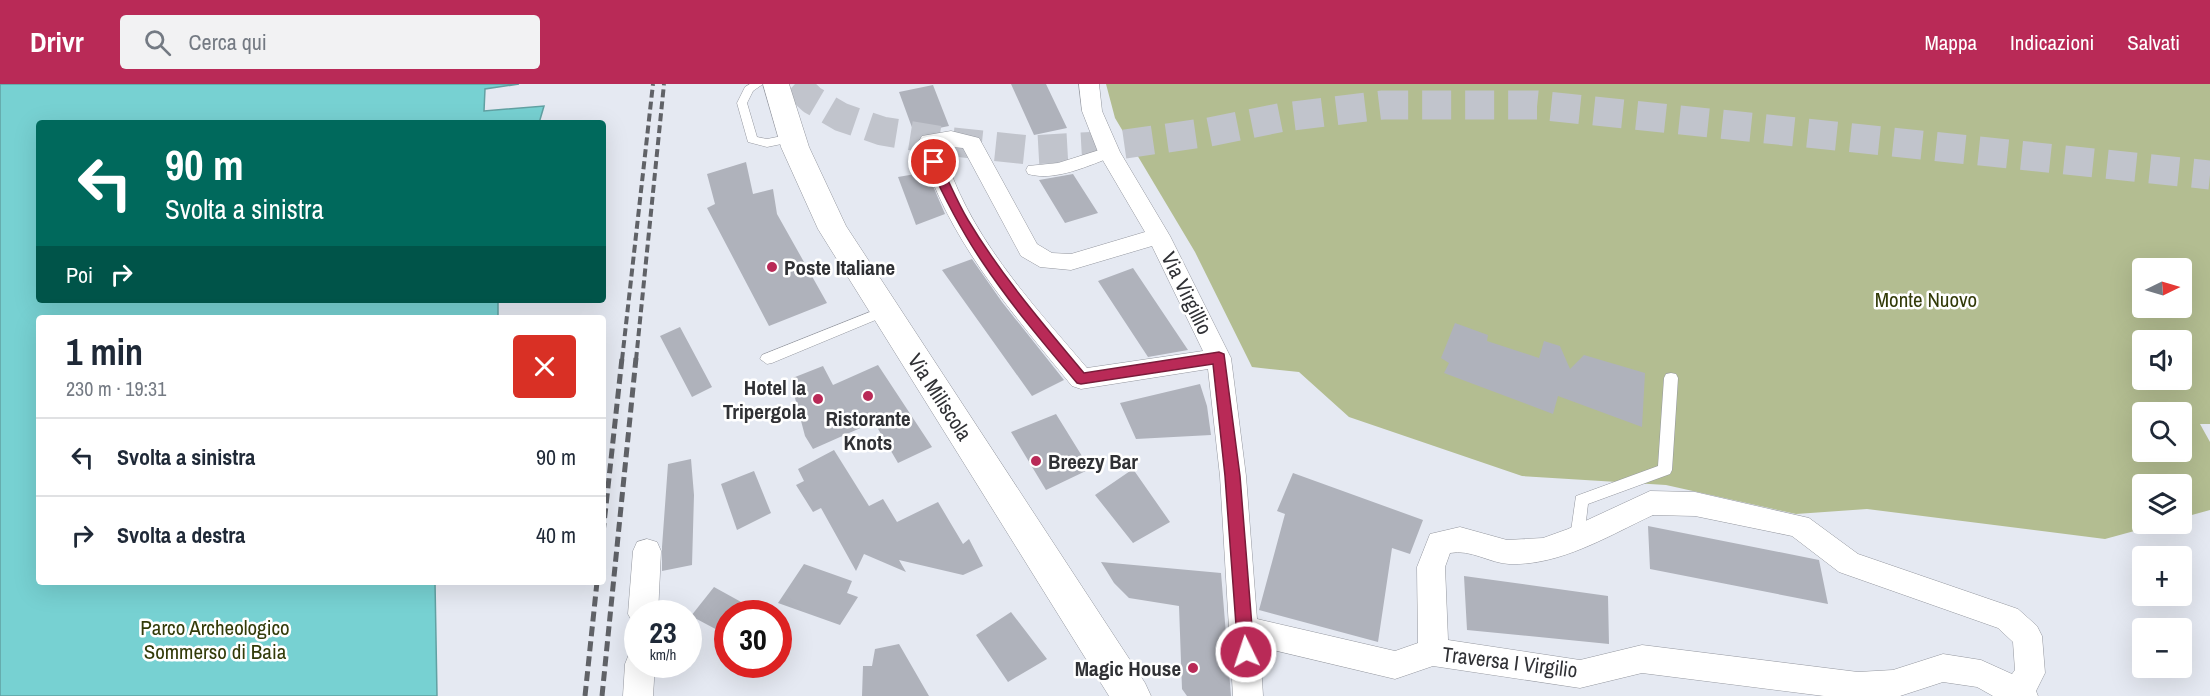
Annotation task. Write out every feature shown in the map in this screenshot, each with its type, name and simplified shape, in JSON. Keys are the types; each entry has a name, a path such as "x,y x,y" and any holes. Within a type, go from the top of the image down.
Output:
{"street":[{"name":"Via Miliscola","path":"776,84 792,138 833,229 1131,696"},
{"name":"Via Virgillio","path":"1089,84 1092,111 1109,152 1159,236 1219,358 1233,476 1248,696"},
{"path":"1159,236 1071,262 1048,261 1029,250 971,143 960,138 930,141 934,162 961,219 987,260 1081,379 1219,358"},
{"path":"1034,170 1059,169 1109,152"},
{"path":"1433,652 1431,567 1440,543 1460,539 1508,552 1544,550 1577,538 1650,503 1695,504 1799,526 1849,563 2008,618 2027,636 2030,673 2020,694"},
{"path":"644,600 647,551"},
{"name":"Traversa I Virgilio","path":"1245,630 1395,665 1433,652 1580,674 1642,659 1858,686 1893,684 1943,668 1981,674 2020,694"},
{"path":"638,696 639,678"}],"lane":[{"path":"758,84 749,89 742,103 752,139 767,143 792,138"},
{"path":"767,359 885,311"},
{"path":"1577,538 1581,500 1665,470 1671,378"}],"green space":[{"name":"Monte Nuovo","path":"1106,84 2210,84 2210,424 2200,424 2210,442 2210,510 2192,515 2192,474 2132,474 2132,532 2105,539 1867,509 1796,514 1666,485 1522,476 1349,417 1299,372 1252,367 1195,252 1115,118"}],"water":[{"name":"Parco Archeologico Sommerso di Baia","path":"0,84 519,84 485,89 484,111 544,106 540,120 36,120 36,303 498,303 498,315 36,315 36,585 435,585 437,696 0,696"}],"building":[{"path":"1011,84 1046,84 1067,128 1034,135"},
{"path":"933,85 949,126 914,133 899,92"},
{"path":"746,162 753,194 773,189 777,214 827,303 769,326 707,208 715,204 707,174"},
{"path":"927,172 945,214 916,225 898,177"},
{"path":"1073,174 1098,213 1065,223 1039,180"},
{"path":"972,259 1002,302 1064,380 1032,396 942,270"},
{"path":"1133,268 1188,350 1148,357 1098,281"},
{"path":"1455,323 1488,335 1487,341 1539,358 1544,341 1560,346 1570,369 1584,355 1645,373 1642,427 1558,396 1553,414 1444,373 1449,363 1441,358"},
{"path":"680,327 712,387 692,397 660,336"},
{"path":"878,365 932,447 898,463 874,422 813,449 805,436 790,379 823,366 833,385"},
{"path":"1200,384 1207,406 1211,435 1136,439 1120,403"},
{"path":"1056,414 1090,469 1046,490 1011,432"},
{"path":"834,450 869,506 883,499 897,522 938,502 963,544 969,539 983,566 963,575 899,560 906,572 864,554 856,571 821,508 813,512 796,485 804,481 798,469"},
{"path":"691,459 694,495 692,565 662,571 668,464"},
{"path":"1133,469 1170,522 1133,543 1095,495"},
{"path":"754,471 771,513 737,530 721,484"},
{"path":"1293,473 1423,520 1410,554 1392,548 1378,642 1259,610 1285,514 1277,511"},
{"path":"1648,526 1819,560 1828,604 1650,569"},
{"path":"1101,562 1221,573 1231,696 1187,696 1182,689 1179,606 1129,598 1114,583"},
{"path":"804,564 852,581 847,593 858,597 840,625 792,608 792,600 780,600"},
{"path":"1464,576 1608,596 1609,644 1467,630"},
{"path":"714,587 738,600 714,600 714,628 702,622 702,602"},
{"path":"1011,612 1047,659 1008,682 976,635"},
{"path":"899,644 929,696 862,696 863,666 872,666 875,649"}],"tunnel":[{"path":"795,84 812,100 841,117 882,131 944,141 1029,150 1118,145 1209,132 1284,117 1383,105 1537,105 2210,175"}],"railway":[{"path":"622,360 653,84"},
{"path":"636,360 664,84"},
{"path":"606,505 622,358"},
{"path":"602,696 636,358"},
{"path":"585,696 597,585"}],"place":[{"name":"Poste Italiane","path":"772,267"},
{"name":"Ristorante Knots","path":"868,396"},
{"name":"Hotel la Tripergola","path":"818,399"},
{"name":"Breezy Bar","path":"1036,461"},
{"name":"Magic House","path":"1193,668"}],"route":[{"path":"934,162 961,219 987,260 1081,379 1219,358 1233,476 1246,652"}]}
